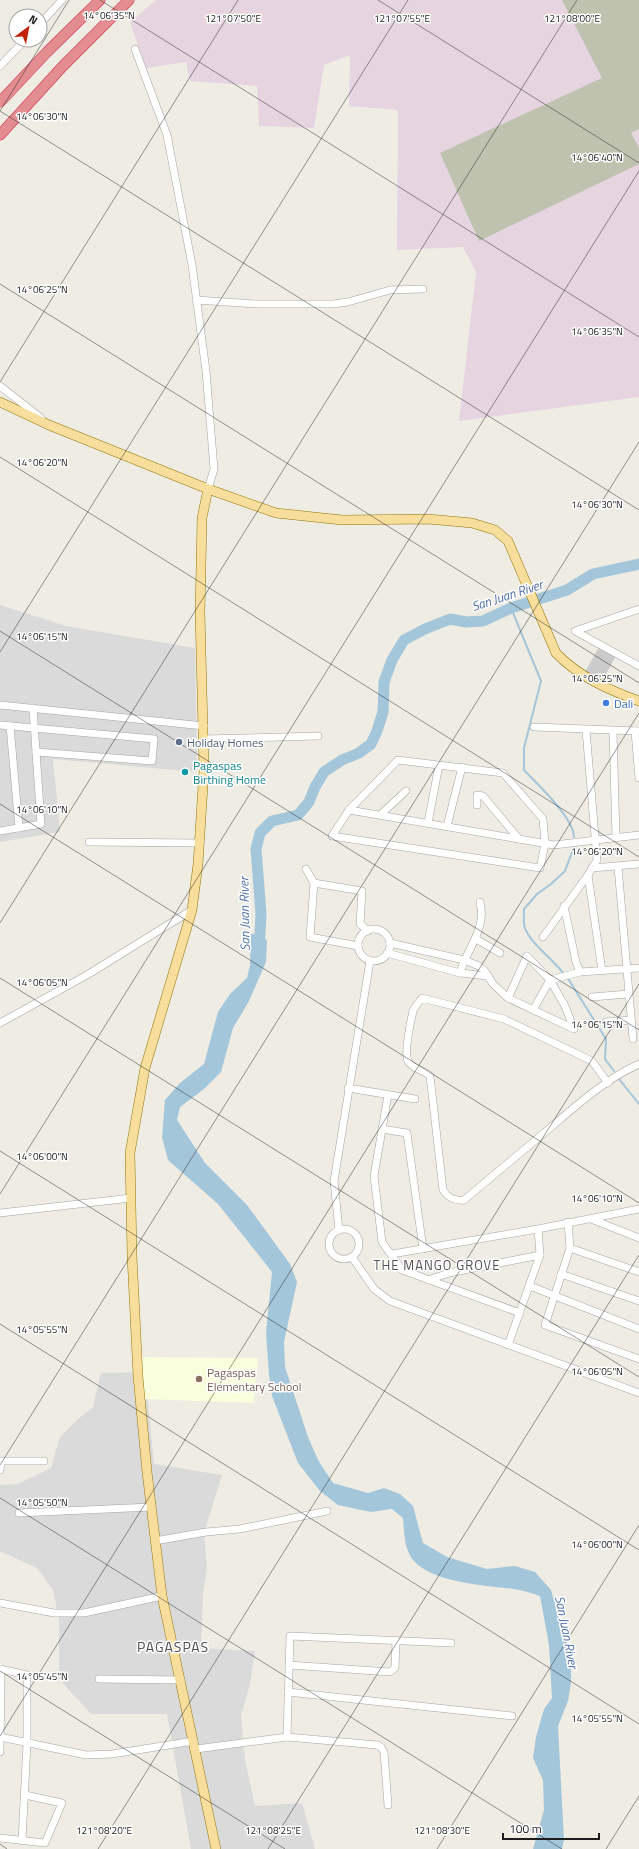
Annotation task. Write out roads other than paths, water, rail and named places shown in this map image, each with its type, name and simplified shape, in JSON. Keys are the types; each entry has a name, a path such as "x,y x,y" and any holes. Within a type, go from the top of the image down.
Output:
{"highway":[{"path":"0,102 47,52 100,0"},
{"path":"0,135 63,66 129,0"}],"main road":[{"path":"0,402 49,425 208,489 276,513 342,520 428,519 472,523 495,530 508,541 556,653 569,666 612,691 639,702"},
{"path":"208,489 202,518 200,613 204,770 196,891 192,910 145,1068 130,1153 132,1256 138,1376 155,1541 162,1596 216,1849"}],"street":[{"path":"48,15 62,0"},
{"path":"0,66 17,48"},
{"path":"135,49 167,135 192,265 206,371 214,469 208,489"},
{"path":"196,300 257,304 333,304 348,302 390,290 423,289"},
{"path":"0,386 49,425"},
{"path":"639,609 575,631 639,666"},
{"path":"0,705 204,726"},
{"path":"0,831 41,824 33,708"},
{"path":"0,726 154,739 152,761 36,752"},
{"path":"10,726 19,828"},
{"path":"534,727 637,731 639,778"},
{"path":"543,937 564,906 588,875 597,860 586,730"},
{"path":"613,731 616,837"},
{"path":"204,739 318,736"},
{"path":"398,760 462,768 502,773 543,819 545,844 540,868 332,836 350,810 398,760"},
{"path":"428,823 438,765"},
{"path":"447,826 462,768"},
{"path":"380,815 406,791"},
{"path":"477,805 478,795 483,796 519,839"},
{"path":"350,810 554,845 639,835"},
{"path":"89,842 200,843"},
{"path":"592,868 618,867 638,864 639,873"},
{"path":"618,867 633,1039"},
{"path":"306,869 314,884 310,937 358,946"},
{"path":"588,875 602,971"},
{"path":"314,884 362,891 360,924 368,931"},
{"path":"460,973 464,960 476,939 482,920 480,902"},
{"path":"564,906 576,962 580,972"},
{"path":"0,1023 87,975 192,910"},
{"path":"390,943 387,953 382,959 370,961 360,954 358,946 360,936 368,931 377,930 383,932 390,943 464,960 479,966 493,984 508,998 574,1029 565,1006 550,980 527,956 508,998"},
{"path":"476,939 500,953"},
{"path":"387,953 460,973 488,976"},
{"path":"339,1230 334,1182 348,1088 370,961"},
{"path":"533,1010 550,980 580,972 639,968"},
{"path":"592,997 628,994"},
{"path":"608,1082 592,1061 504,1019 422,998 414,1009 407,1060 412,1066 425,1070 430,1076 443,1190 447,1196 457,1201 464,1200 580,1102 608,1082 623,1071 639,1064"},
{"path":"606,1022 631,1020"},
{"path":"348,1088 415,1099"},
{"path":"388,1095 374,1176 382,1242 402,1270 520,1313"},
{"path":"382,1129 407,1134 423,1249"},
{"path":"0,1213 131,1198"},
{"path":"392,1254 538,1229 639,1208"},
{"path":"591,1218 639,1238"},
{"path":"568,1222 570,1248 545,1325 639,1359"},
{"path":"345,1229 352,1231 359,1241 359,1248 352,1257 341,1259 331,1253 328,1242 330,1237 339,1230 345,1229"},
{"path":"508,1345 540,1255 538,1229"},
{"path":"570,1248 639,1272"},
{"path":"428,1280 449,1273 540,1255"},
{"path":"352,1257 374,1289 390,1301 639,1393"},
{"path":"561,1274 639,1301"},
{"path":"530,1286 639,1329"},
{"path":"0,1470 1,1461 44,1461"},
{"path":"19,1513 151,1507"},
{"path":"155,1541 206,1532 240,1529 327,1511"},
{"path":"0,1603 54,1613 84,1613 162,1596"},
{"path":"287,1737 290,1636 450,1643"},
{"path":"289,1665 390,1672 395,1668 396,1641"},
{"path":"0,1752 0,1669 27,1675 27,1743 22,1840"},
{"path":"100,1679 181,1680"},
{"path":"288,1692 512,1716"},
{"path":"0,1737 86,1755 112,1754 287,1737 376,1745 381,1747 384,1752 388,1805"},
{"path":"0,1838 45,1843 62,1803 25,1795"}],"water":[{"path":"251,933 267,940 266,962 249,1001 233,1028 221,1072 204,1089 180,1107 177,1120 205,1163 247,1205 290,1264 297,1282 284,1342 285,1367 308,1437 318,1460 333,1483 368,1493 384,1488 400,1494 413,1506 423,1543 447,1557 487,1569 515,1566 535,1572 551,1590 571,1661 571,1683 568,1701 558,1726 564,1840 562,1849 533,1849 544,1810 543,1780 533,1758 536,1737 544,1709 552,1698 549,1645 540,1596 516,1589 471,1584 439,1576 425,1570 415,1562 408,1551 403,1518 392,1509 371,1512 338,1505 320,1491 298,1463 272,1396 266,1333 272,1272 218,1204 168,1160 162,1137 165,1100 180,1083 204,1064 218,1012 230,994 247,978 250,965"}],"waterway":[{"name":"San Juan River","path":"259,952 261,914 256,849 260,833 272,821 298,815 309,802 315,787 324,772 342,760 359,753 371,744 383,712 384,682 392,660 404,640 425,629 450,619 466,622 483,621 511,608 567,590 593,574 639,564"},
{"path":"511,608 541,681 524,748 524,770 554,802 568,820 574,837"},
{"path":"564,974 528,934 524,924 524,909 537,894 565,871 574,847"},
{"path":"567,977 606,1039 605,1059 614,1071"},
{"path":"619,1079 639,1104"}],"place":[{"name":"Dali","path":"606,703"},
{"name":"Holiday Homes","path":"179,742"},
{"name":"Pagaspas Birthing Home","path":"185,772"},
{"name":"Pagaspas Elementary School","path":"199,1379"}],"district":[{"name":"THE MANGO GROVE","path":"437,1265"},
{"name":"PAGASPAS","path":"173,1646"}]}
